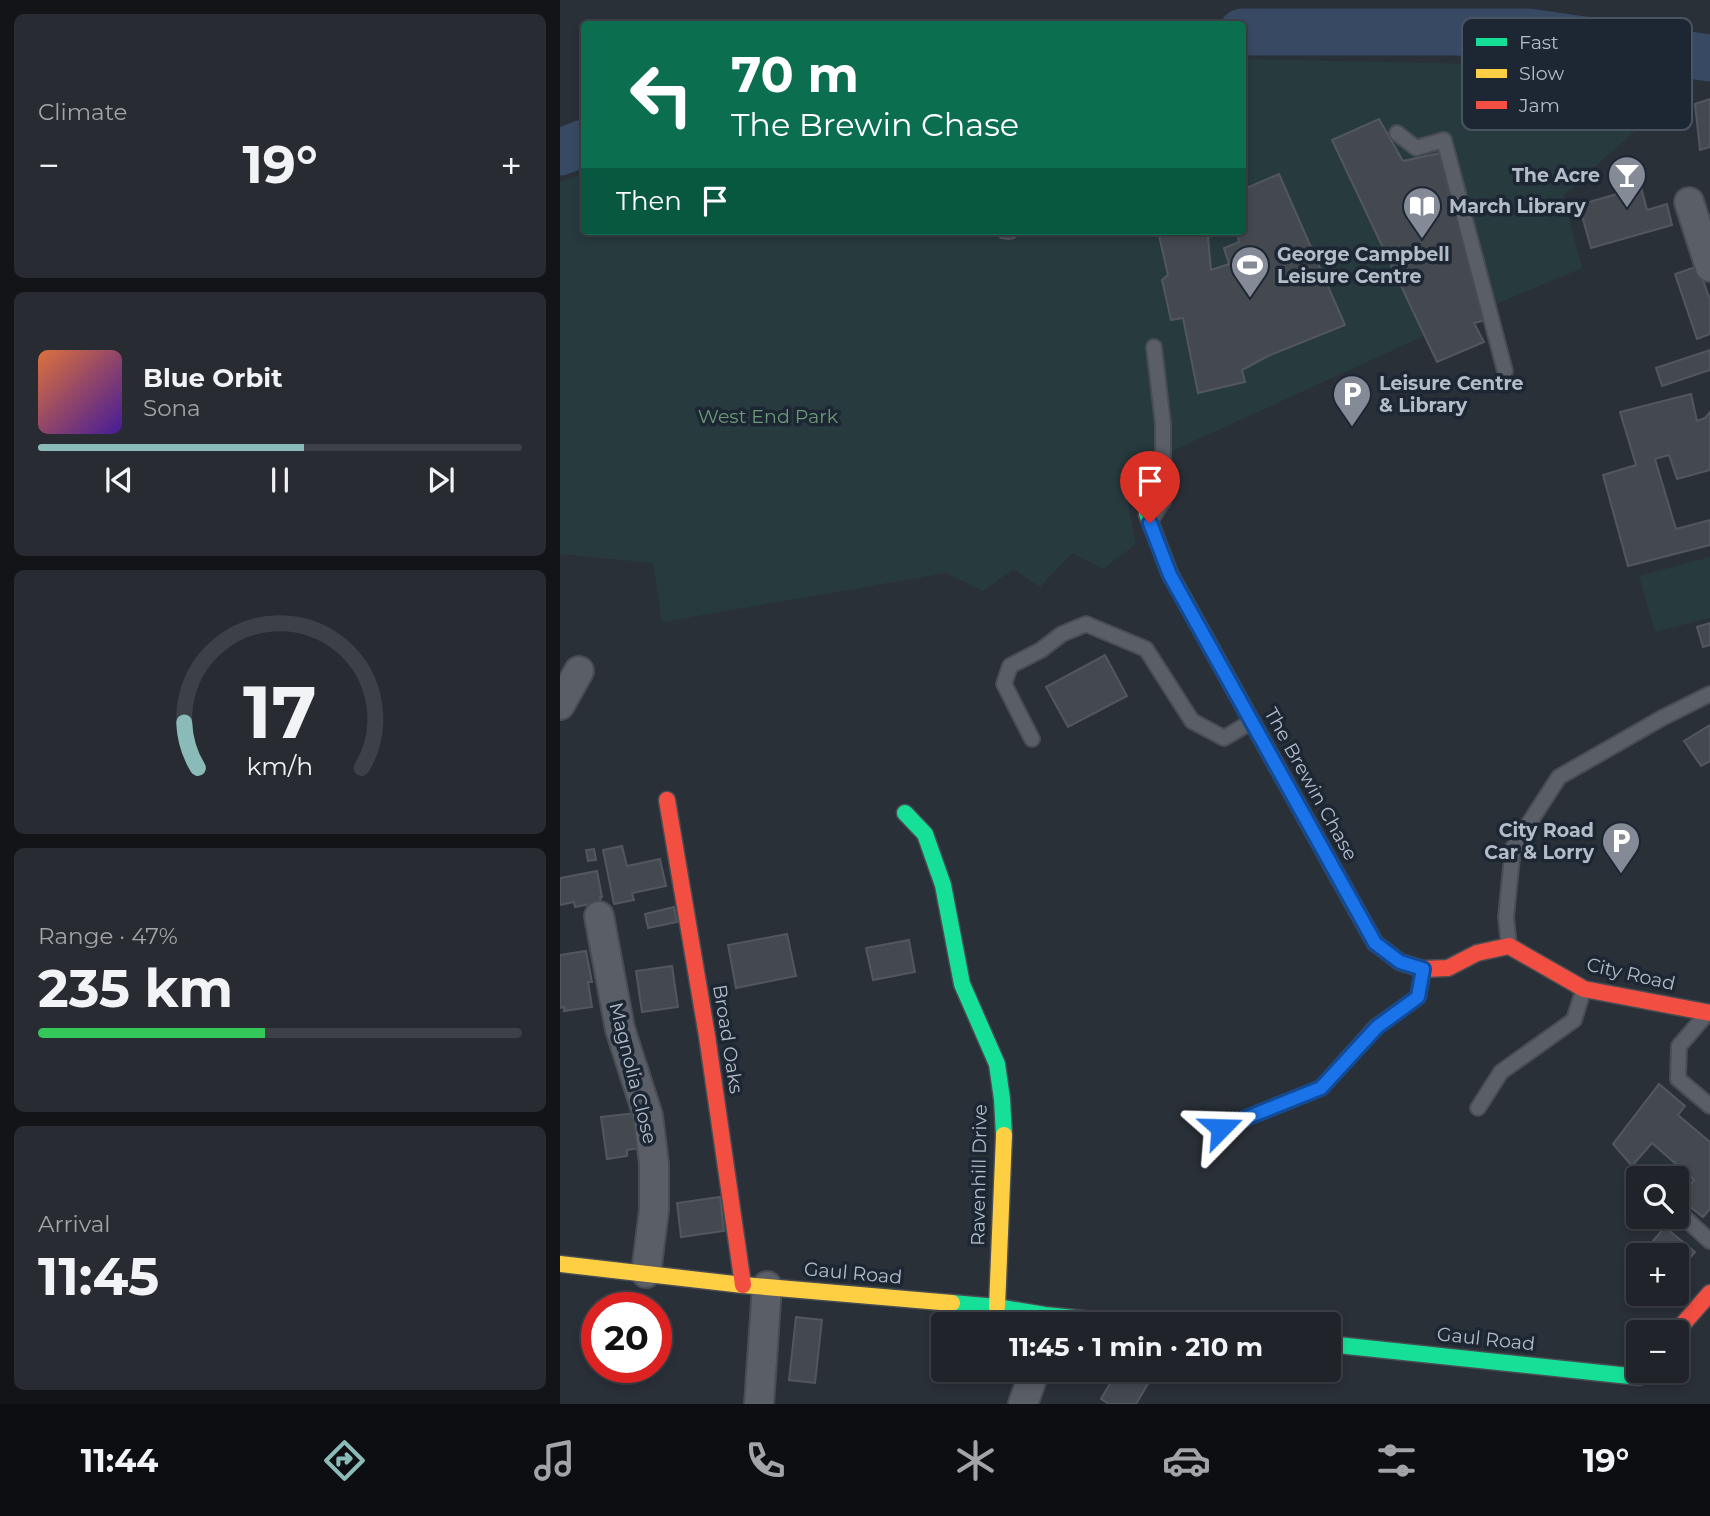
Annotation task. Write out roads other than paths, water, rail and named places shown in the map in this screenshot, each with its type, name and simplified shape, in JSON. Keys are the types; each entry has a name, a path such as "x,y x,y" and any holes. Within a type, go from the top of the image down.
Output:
{"street":[{"path":"1689,202 1710,267"},
{"name":"The Brewin Chase","path":"1148,518 1170,575 1375,943 1400,962 1423,969"},
{"path":"560,705 579,671"},
{"name":"Broad Oaks","path":"667,800 707,1036 755,1286"},
{"name":"Ravenhill Drive","path":"905,813 925,834 943,885 962,984 997,1064 1003,1130 997,1307"},
{"name":"Magnolia Close","path":"600,916 620,1029 648,1116 654,1164 654,1210 646,1273"},
{"path":"1423,969 1448,968 1477,953 1509,946"},
{"name":"City Road","path":"1509,946 1584,989 1709,1013"},
{"name":"Gaul Road","path":"560,1265 755,1286 997,1307 1015,1312"},
{"path":"755,1286 760,1404"},
{"path":"1686,1320 1710,1293"},
{"name":"Gaul Road","path":"1341,1345 1626,1372"},
{"path":"1023,1404 1031,1382"},
{"path":"1623,1395 1633,1383"}],"lane":[{"path":"1397,133 1416,148 1444,140 1505,371"},
{"path":"1148,518 1163,501 1163,424 1154,347"},
{"path":"1032,739 1004,684 1010,666 1041,650 1062,634 1086,624 1146,649 1192,721 1224,738 1253,722"},
{"path":"1509,946 1506,917 1513,848 1559,777 1710,694"},
{"path":"1221,1128 1321,1088 1377,1027 1418,997 1423,969"},
{"path":"1478,1108 1501,1072 1574,1020 1584,989"},
{"path":"1710,995 1709,1013 1679,1046 1678,1079 1710,1106"},
{"path":"1689,1222 1710,1241"}],"waterway":[{"path":"1246,32 1462,32"},
{"path":"1692,55 1710,58"},
{"path":"560,152 581,144"}],"place":[{"name":"The Acre","path":"1627,209"},
{"name":"March Library","path":"1422,240"},
{"name":"George Campbell Leisure Centre","path":"1250,299"},
{"name":"Leisure Centre & Library","path":"1352,428"},
{"name":"City Road Car & Lorry","path":"1621,875"}],"park label":[{"name":"West End Park","path":"768,416"}]}
